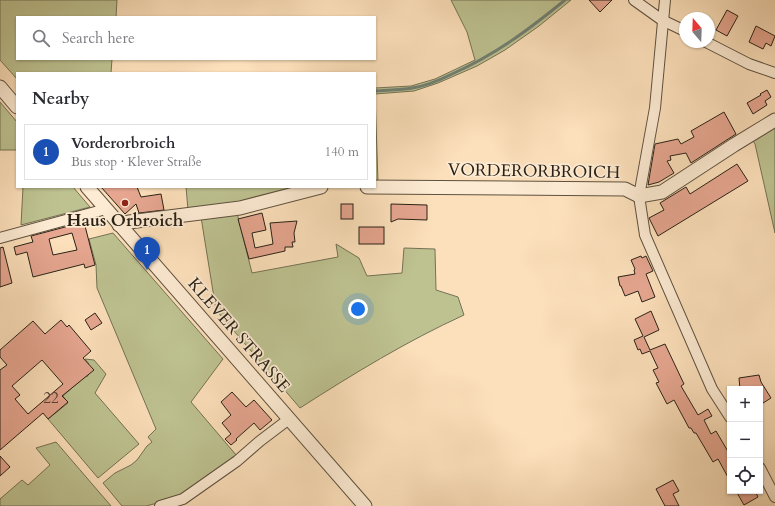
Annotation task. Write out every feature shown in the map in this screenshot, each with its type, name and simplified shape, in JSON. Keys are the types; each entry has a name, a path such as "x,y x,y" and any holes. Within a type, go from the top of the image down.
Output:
{"street":[{"path":"634,0 662,20 679,28"},
{"path":"665,0 655,108 639,196 645,235 712,390 727,412"},
{"path":"715,47 749,64 775,74"},
{"path":"0,87 16,106"},
{"name":"VORDERORBROICH","path":"376,187 625,189 639,196 662,192 775,120"},
{"name":"KLEVER STRASSE","path":"88,188 364,506"},
{"path":"119,225 129,222 240,208 318,188"},
{"path":"0,238 106,209"},
{"path":"160,506 183,499 237,461 289,419"},
{"path":"763,474 775,497"}],"green space":[{"path":"0,0 117,0 116,16 16,16 16,60 112,60 111,72 16,72 16,78 0,60"},
{"path":"451,0 571,0 539,26 505,50 477,66 438,83 414,91 376,94 376,88 411,86 435,79 475,60 467,32"},
{"path":"0,102 16,121 16,150 0,150"},
{"path":"775,123 775,233 755,144 751,138"},
{"path":"376,124 378,183 376,183"},
{"path":"23,188 74,188 90,207 21,225"},
{"path":"186,188 301,188 235,205 188,210"},
{"path":"237,213 252,273 338,257 336,244 359,258 367,276 402,273 404,248 435,249 436,290 458,297 464,315 380,358 300,408 216,310 201,217"},
{"path":"113,233 223,359 191,402 237,456 184,496 146,506 122,506 103,483 115,473 131,465 137,460 147,446 152,442 148,437 156,429 97,288 96,265 89,239"},
{"path":"85,359 94,360 106,374 95,393 139,444 98,478 48,419 68,403 63,396 84,377 88,376 86,367 89,364"},
{"path":"56,442 111,506 0,506 0,499 22,480 28,485 50,465 36,448"}],"building":[{"path":"589,0 612,0 600,12"},
{"path":"727,10 738,16 727,36 716,30"},
{"path":"756,26 775,36 771,46 766,43 763,49 749,42"},
{"path":"767,90 771,97 765,101 767,105 753,114 747,103"},
{"path":"724,112 736,134 691,163 686,153 670,156 671,160 667,161 674,173 659,182 648,185 655,144 678,139 681,144 694,137 691,131"},
{"path":"737,164 748,181 658,236 649,218 664,210 660,203 686,187 690,194"},
{"path":"102,188 137,188 141,197 161,194 164,210 139,213 136,204 125,214"},
{"path":"341,204 353,204 353,219 341,219"},
{"path":"391,204 427,205 427,220 398,219 391,222"},
{"path":"262,213 266,230 252,233 255,248 273,244 270,223 297,221 294,233 295,242 292,242 293,247 285,247 285,251 249,259 238,219"},
{"path":"84,222 95,265 85,268 84,264 33,277 27,252 16,255 14,247 33,242 31,236","holes":["72,233 77,250 53,255 49,239"]},
{"path":"359,227 384,227 384,244 359,244"},
{"path":"3,247 12,283 0,287 0,248"},
{"path":"641,256 642,258 646,256 653,271 646,274 655,297 642,302 638,291 625,296 620,286 618,277 635,274 635,269 631,260"},
{"path":"651,311 659,330 644,337 650,350 665,344 684,384 681,386 698,415 708,409 712,416 704,420 711,434 716,431 727,450 727,476 718,459 713,462 696,433 689,428 674,400 667,404 656,383 659,382 653,370 658,368 650,351 642,354 640,349 638,350 634,340 643,336 635,319"},
{"path":"95,313 102,323 91,330 85,320"},
{"path":"61,320 67,327 69,325 91,351 83,358 94,370 62,396 68,402 48,419 43,413 0,450 0,370 7,365 0,357 0,350 33,321 45,334","holes":["42,360 63,384 28,414 15,399 20,395 12,386"]},
{"path":"759,375 761,382 771,398 763,403 763,386 740,386 739,378"},
{"path":"232,392 246,407 254,400 272,420 260,430 254,423 231,445 225,439 231,434 222,423 231,415 221,402"},
{"path":"0,456 10,467 0,476"},
{"path":"673,480 679,491 673,494 679,506 665,506 656,489"},
{"path":"738,494 756,494 758,497 744,505"}],"waterway":[{"path":"376,91 417,87 433,82 468,66 511,41 565,0"}],"place":[{"name":"Haus Orbroich","path":"125,203"},
{"name":"Vorderorbroich","path":"147,270"}]}
